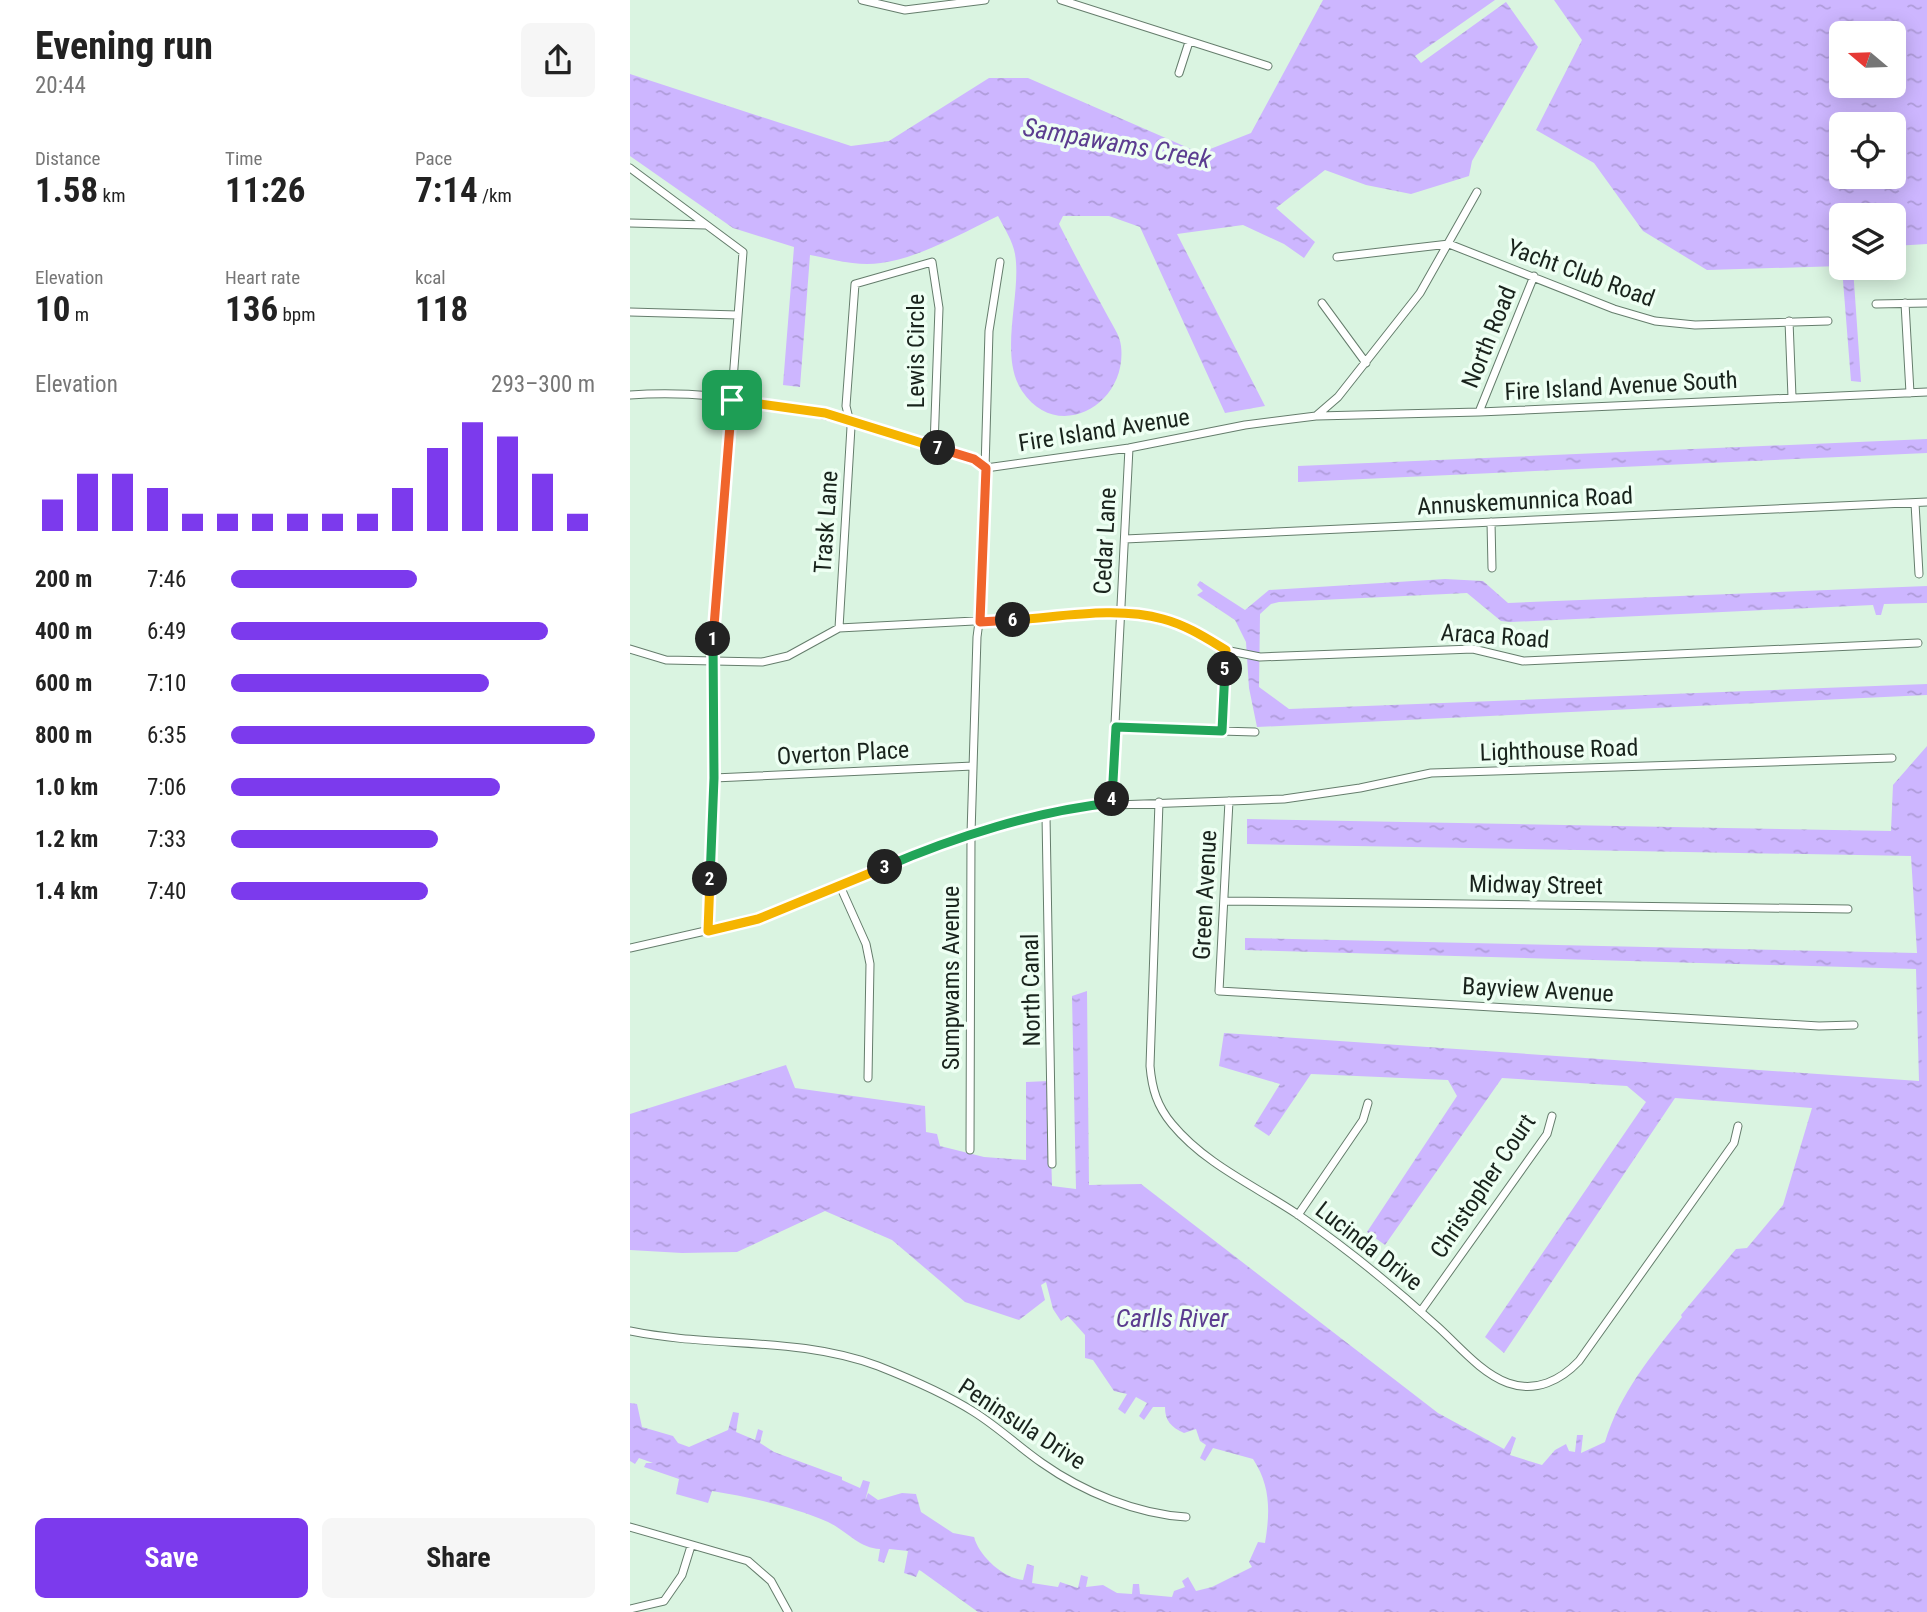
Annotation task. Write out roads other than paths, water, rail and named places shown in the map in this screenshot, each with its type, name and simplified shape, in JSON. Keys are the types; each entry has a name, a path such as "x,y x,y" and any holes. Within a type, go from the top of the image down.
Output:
{"street":[{"path":"862,0 905,10 985,0"},
{"path":"1061,0 1268,66"},
{"path":"1179,73 1189,42"},
{"path":"630,168 743,252 711,662 714,681 714,778 708,931"},
{"path":"1316,415 1338,397 1420,293 1477,192"},
{"path":"630,223 708,225"},
{"path":"1338,257 1449,244"},
{"name":"Yacht Club Road","path":"1449,244 1614,309 1655,321 1695,325 1828,321"},
{"name":"Lewis Circle","path":"848,419 846,406 855,284 932,262 939,308 934,446"},
{"name":"Sumpwams Avenue","path":"970,1150 973,766 989,331 1000,262"},
{"name":"North Road","path":"1479,412 1534,276"},
{"path":"1322,303 1366,363"},
{"path":"1905,303 1910,393"},
{"path":"1876,304 1927,303"},
{"path":"630,312 738,315"},
{"path":"1789,321 1792,397"},
{"name":"Fire Island Avenue","path":"630,395 680,391 848,419 974,459 986,468 1129,448 1245,425 1316,415"},
{"name":"Fire Island Avenue South","path":"1316,415 1479,412 1927,392"},
{"name":"Trask Lane","path":"839,628 851,427 848,419"},
{"name":"Cedar Lane","path":"1111,803 1129,448"},
{"name":"Annuskemunnica Road","path":"1125,539 1927,502"},
{"path":"1915,503 1919,574"},
{"path":"1492,522 1492,568"},
{"name":"Araca Road","path":"839,628 1121,615 1131,612 1186,627 1226,650 1260,657 1473,649 1523,660 1918,643"},
{"path":"630,649 666,660 762,662 788,656 839,628"},
{"path":"1222,731 1226,650"},
{"path":"1116,727 1255,732"},
{"name":"Lighthouse Road","path":"1229,801 1325,794 1431,773 1892,758"},
{"name":"Overton Place","path":"714,778 973,766"},
{"path":"630,948 758,919 917,853 971,834 1111,803 1229,801"},
{"name":"Green Avenue","path":"1219,991 1229,801"},
{"name":"Lucinda Drive","path":"1159,802 1150,1066 1152,1090 1159,1107 1191,1144 1298,1215 1421,1311 1495,1378 1528,1387 1565,1376 1579,1361 1734,1143 1738,1126"},
{"name":"North Canal","path":"1046,816 1052,1164"},
{"path":"840,886 866,944 870,964 868,1078"},
{"name":"Midway Street","path":"1224,901 1848,909"},
{"name":"Bayview Avenue","path":"1219,991 1819,1026 1854,1025"},
{"path":"1298,1215 1363,1119 1368,1103"},
{"name":"Christopher Court","path":"1421,1311 1547,1134 1552,1116"},
{"name":"Peninsula Drive","path":"630,1331 654,1336 749,1341 823,1351 875,1366 931,1388 975,1412 1069,1480 1158,1515 1186,1517"},
{"path":"630,1527 691,1546 733,1555 761,1569 788,1612"},
{"path":"630,1609 664,1601 682,1575 691,1546"}],"water":[{"name":"Sampawams Creek","path":"1323,0 1495,0 1415,56 1421,63 1506,2 1538,47 1472,161 1469,176 1411,194 1366,185 1325,170 1276,208 1315,242 1304,258 1284,244 1243,225 1177,234 1265,406 1225,413 1140,227 1109,216 1063,216 1059,224 1115,329 1121,346 1120,367 1113,385 1102,400 1087,410 1071,416 1053,415 1037,407 1022,391 1015,376 1011,342 1016,287 1015,254 998,216 941,244 896,260 863,264 810,255 800,387 783,385 794,247 733,228 630,156 630,74 851,146 889,141 989,78 1028,78 1200,153 1251,133"},
{"path":"1554,0 1927,0 1927,244 1906,245 1906,203 1829,203 1829,266 1707,270 1643,231 1594,163 1536,130 1582,40"},
{"path":"1843,280 1854,280 1861,382 1851,381"},
{"path":"1927,439 1927,453 1298,482 1298,466"},
{"path":"1445,579 1483,581 1508,603 1927,586 1927,603 1884,604 1881,615 1876,615 1873,605 1511,622 1501,621 1467,593 1279,602 1271,604 1260,614 1259,687 1289,709 1927,684 1927,695 1257,727 1249,688 1246,642 1235,620 1197,595 1203,591 1197,585 1200,581 1245,610 1269,590"},
{"name":"Carlls River","path":"1927,746 1927,1612 978,1612 921,1571 919,1570 916,1577 904,1573 908,1551 889,1549 884,1563 878,1561 880,1549 859,1542 828,1522 786,1507 726,1493 712,1491 708,1503 676,1494 679,1479 644,1467 646,1463 653,1463 639,1458 635,1464 630,1461 630,1403 637,1404 642,1427 673,1436 678,1443 689,1447 728,1430 733,1412 739,1413 736,1432 755,1440 758,1429 763,1431 760,1443 774,1452 842,1477 842,1480 860,1488 863,1480 870,1482 865,1501 868,1493 878,1500 902,1493 916,1494 921,1512 953,1533 974,1537 993,1565 1015,1578 1023,1580 1027,1564 1034,1566 1032,1583 1058,1587 1060,1582 1078,1588 1081,1575 1088,1577 1086,1587 1103,1585 1117,1593 1132,1594 1133,1584 1139,1584 1140,1594 1172,1597 1174,1591 1185,1587 1182,1581 1188,1577 1196,1591 1212,1587 1252,1567 1249,1562 1258,1542 1265,1543 1268,1521 1266,1490 1253,1459 1213,1448 1205,1461 1200,1458 1206,1445 1200,1441 1196,1429 1184,1433 1176,1428 1168,1420 1165,1407 1153,1407 1144,1420 1139,1416 1147,1403 1136,1397 1125,1414 1118,1409 1127,1394 1114,1391 1093,1360 1085,1358 1085,1335 1068,1316 1061,1321 1053,1309 1046,1282 1041,1285 1045,1300 1019,1320 965,1302 892,1240 825,1211 737,1252 630,1250 630,1114 786,1065 795,1088 925,1106 926,1132 937,1134 940,1146 984,1157 1026,1160 1026,1082 1049,1081 1052,1186 1076,1189 1072,996 1087,991 1089,1185 1141,1184 1438,1413 1504,1449 1512,1436 1516,1438 1510,1455 1542,1465 1555,1450 1566,1444 1569,1451 1575,1452 1577,1435 1583,1435 1581,1453 1605,1442 1628,1391 1681,1315 1736,1249 1747,1248 1783,1205 1812,1108 1675,1098 1504,1353 1485,1337 1646,1102 1627,1086 1502,1078 1385,1245 1367,1232 1457,1096 1448,1080 1311,1074 1269,1136 1254,1126 1280,1084 1219,1066 1224,1033 1919,1081 1916,969 1245,950 1245,938 1917,953 1911,856 1247,844 1247,819 1891,831 1893,785"}]}
